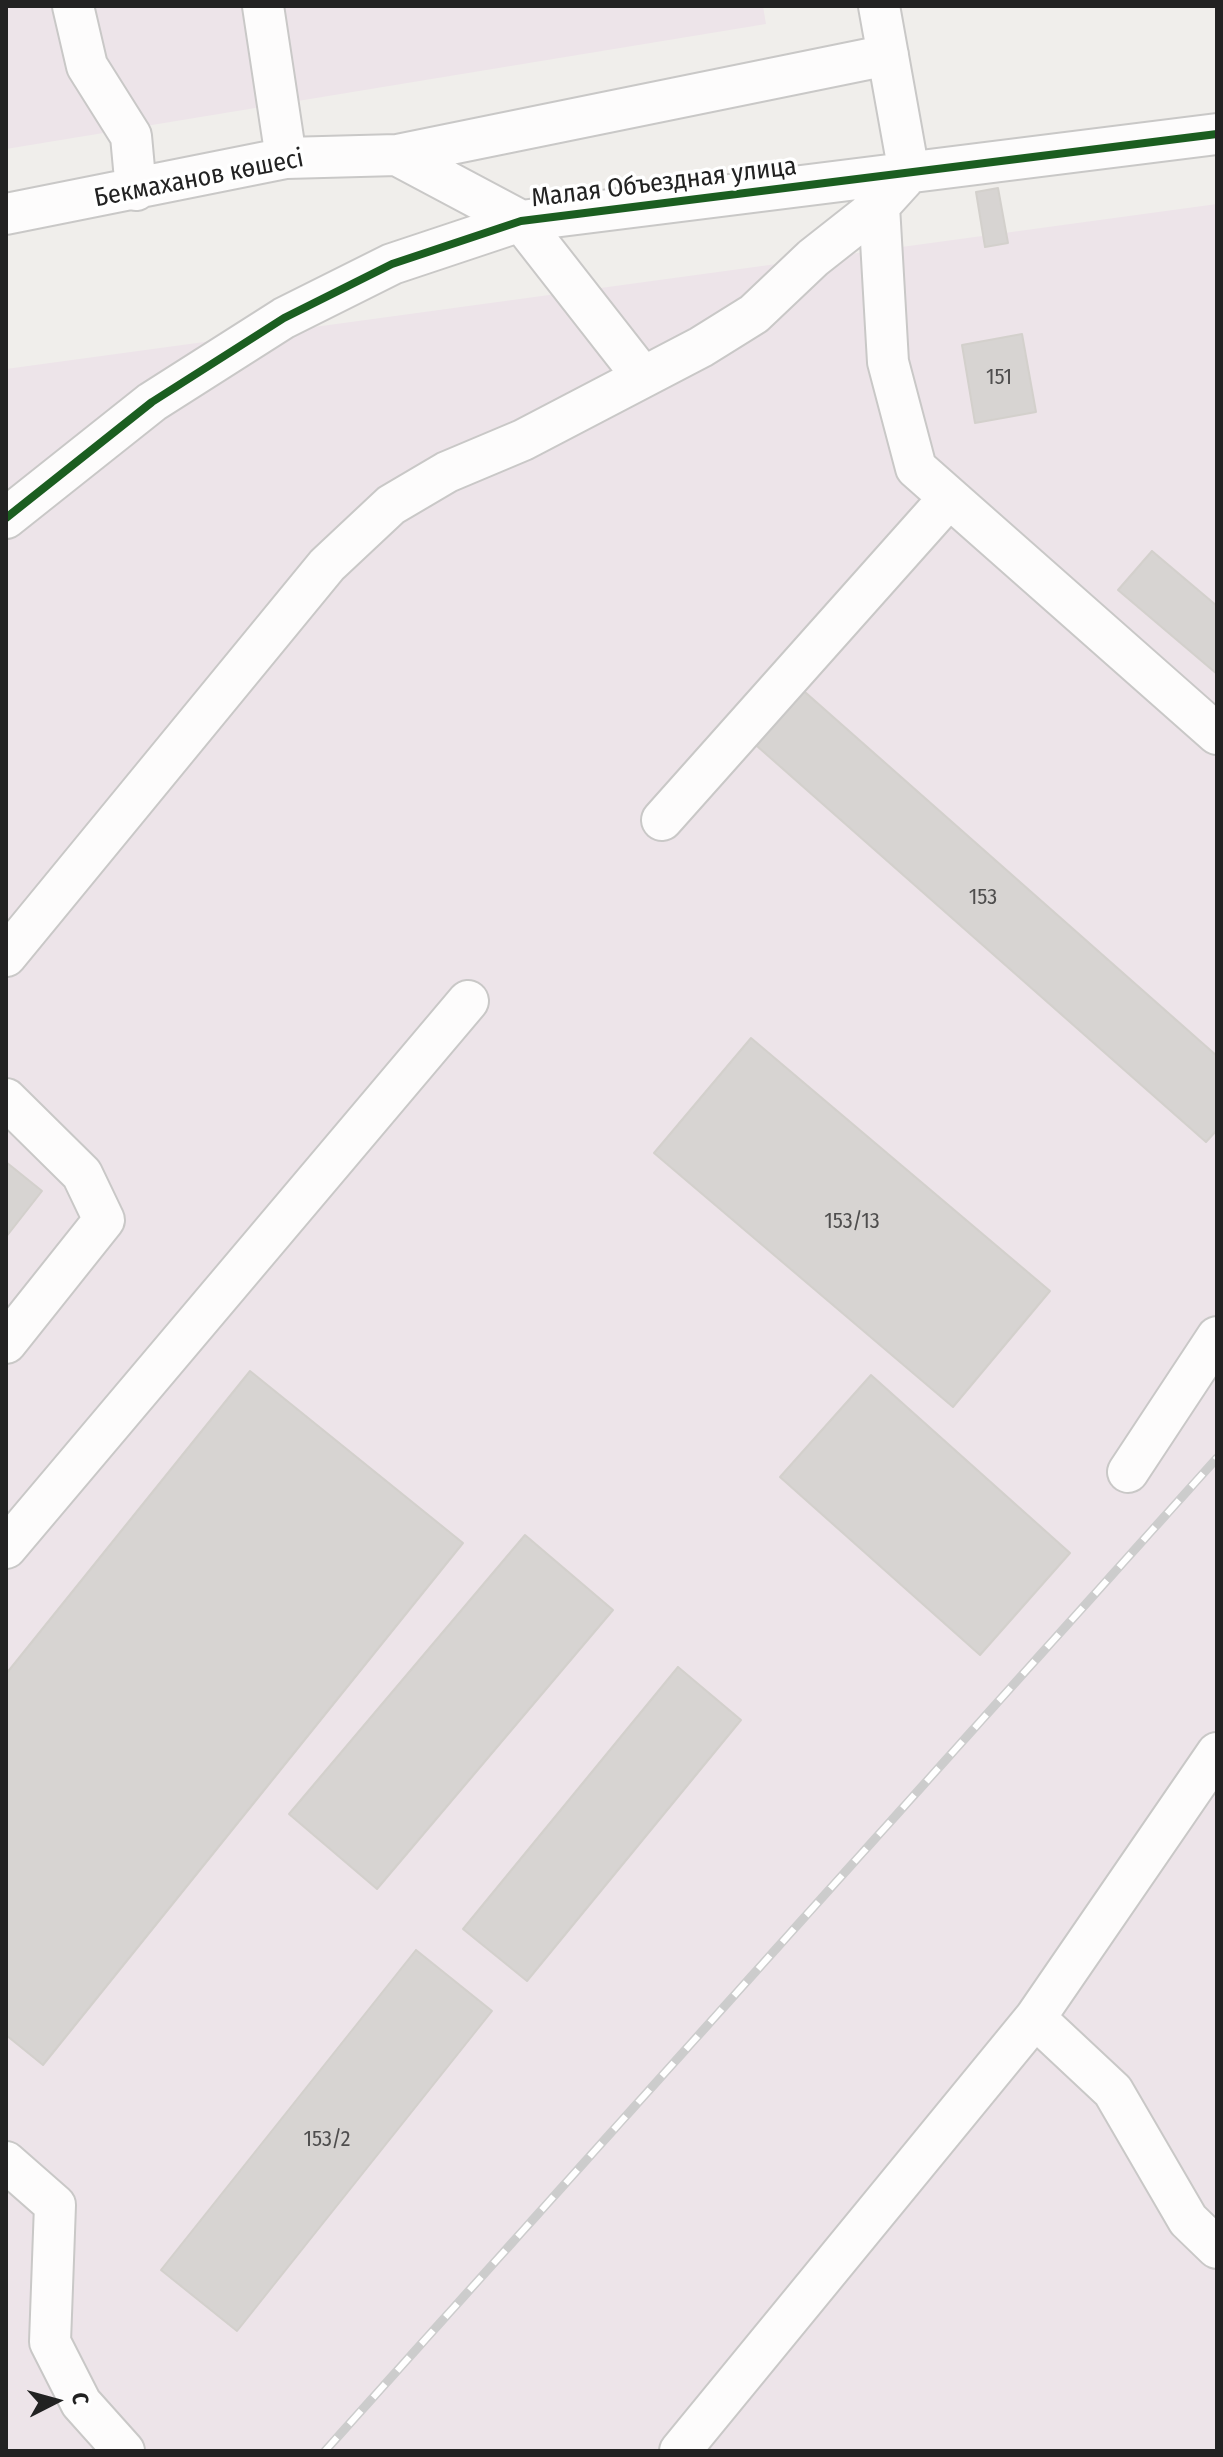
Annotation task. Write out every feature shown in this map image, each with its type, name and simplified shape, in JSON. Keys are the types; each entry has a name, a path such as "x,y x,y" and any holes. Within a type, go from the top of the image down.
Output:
{"street":[{"path":"73,6 87,66 131,136 136,190"},
{"path":"263,6 286,158"},
{"path":"6,956 327,565 391,505 447,472 523,440 643,377 754,314 813,258 879,206 909,173 879,6"},
{"path":"397,155 888,55"},
{"name":"Малая Объездная улица","path":"6,518 152,402 284,318 392,264 521,221 1217,134"},
{"name":"Бекмаханов көшесі","path":"6,214 286,158 397,155 521,221"},
{"path":"879,206 888,362 916,468 1217,734"},
{"path":"521,221 643,377"},
{"path":"662,820 949,498"},
{"path":"6,1548 468,1001"},
{"path":"6,1099 82,1174 104,1220 6,1343"},
{"path":"1128,1472 1217,1337"},
{"path":"680,2451 1035,2018 1217,1753"},
{"path":"1035,2018 1113,2091 1188,2220 1217,2248"},
{"path":"6,2162 55,2205 50,2342 81,2403 124,2451"}],"shaded area":[{"path":"6,6 763,6 766,24 6,149"},
{"path":"1217,204 1217,2451 6,2451 6,369"}],"building":[{"path":"998,188 1008,243 985,247 976,192"},
{"path":"1022,334 1036,412 975,423 962,345"},
{"path":"1152,551 1217,606 1217,674 1118,590"},
{"path":"797,685 1217,1056 1217,1130 1206,1142 749,739"},
{"path":"751,1038 1050,1291 953,1407 654,1153"},
{"path":"6,1162 42,1191 6,1237"},
{"path":"250,1371 463,1543 43,2065 6,2035 6,1674"},
{"path":"871,1375 1070,1553 980,1655 780,1477"},
{"path":"525,1535 613,1610 377,1889 289,1814"},
{"path":"678,1667 741,1720 527,1981 463,1929"},
{"path":"416,1950 492,2011 237,2331 161,2270"}],"railway":[{"path":"325,2451 1217,1458"}],"cycle path":[{"path":"6,518 152,402 284,318 392,264 521,221 1217,134"}]}
